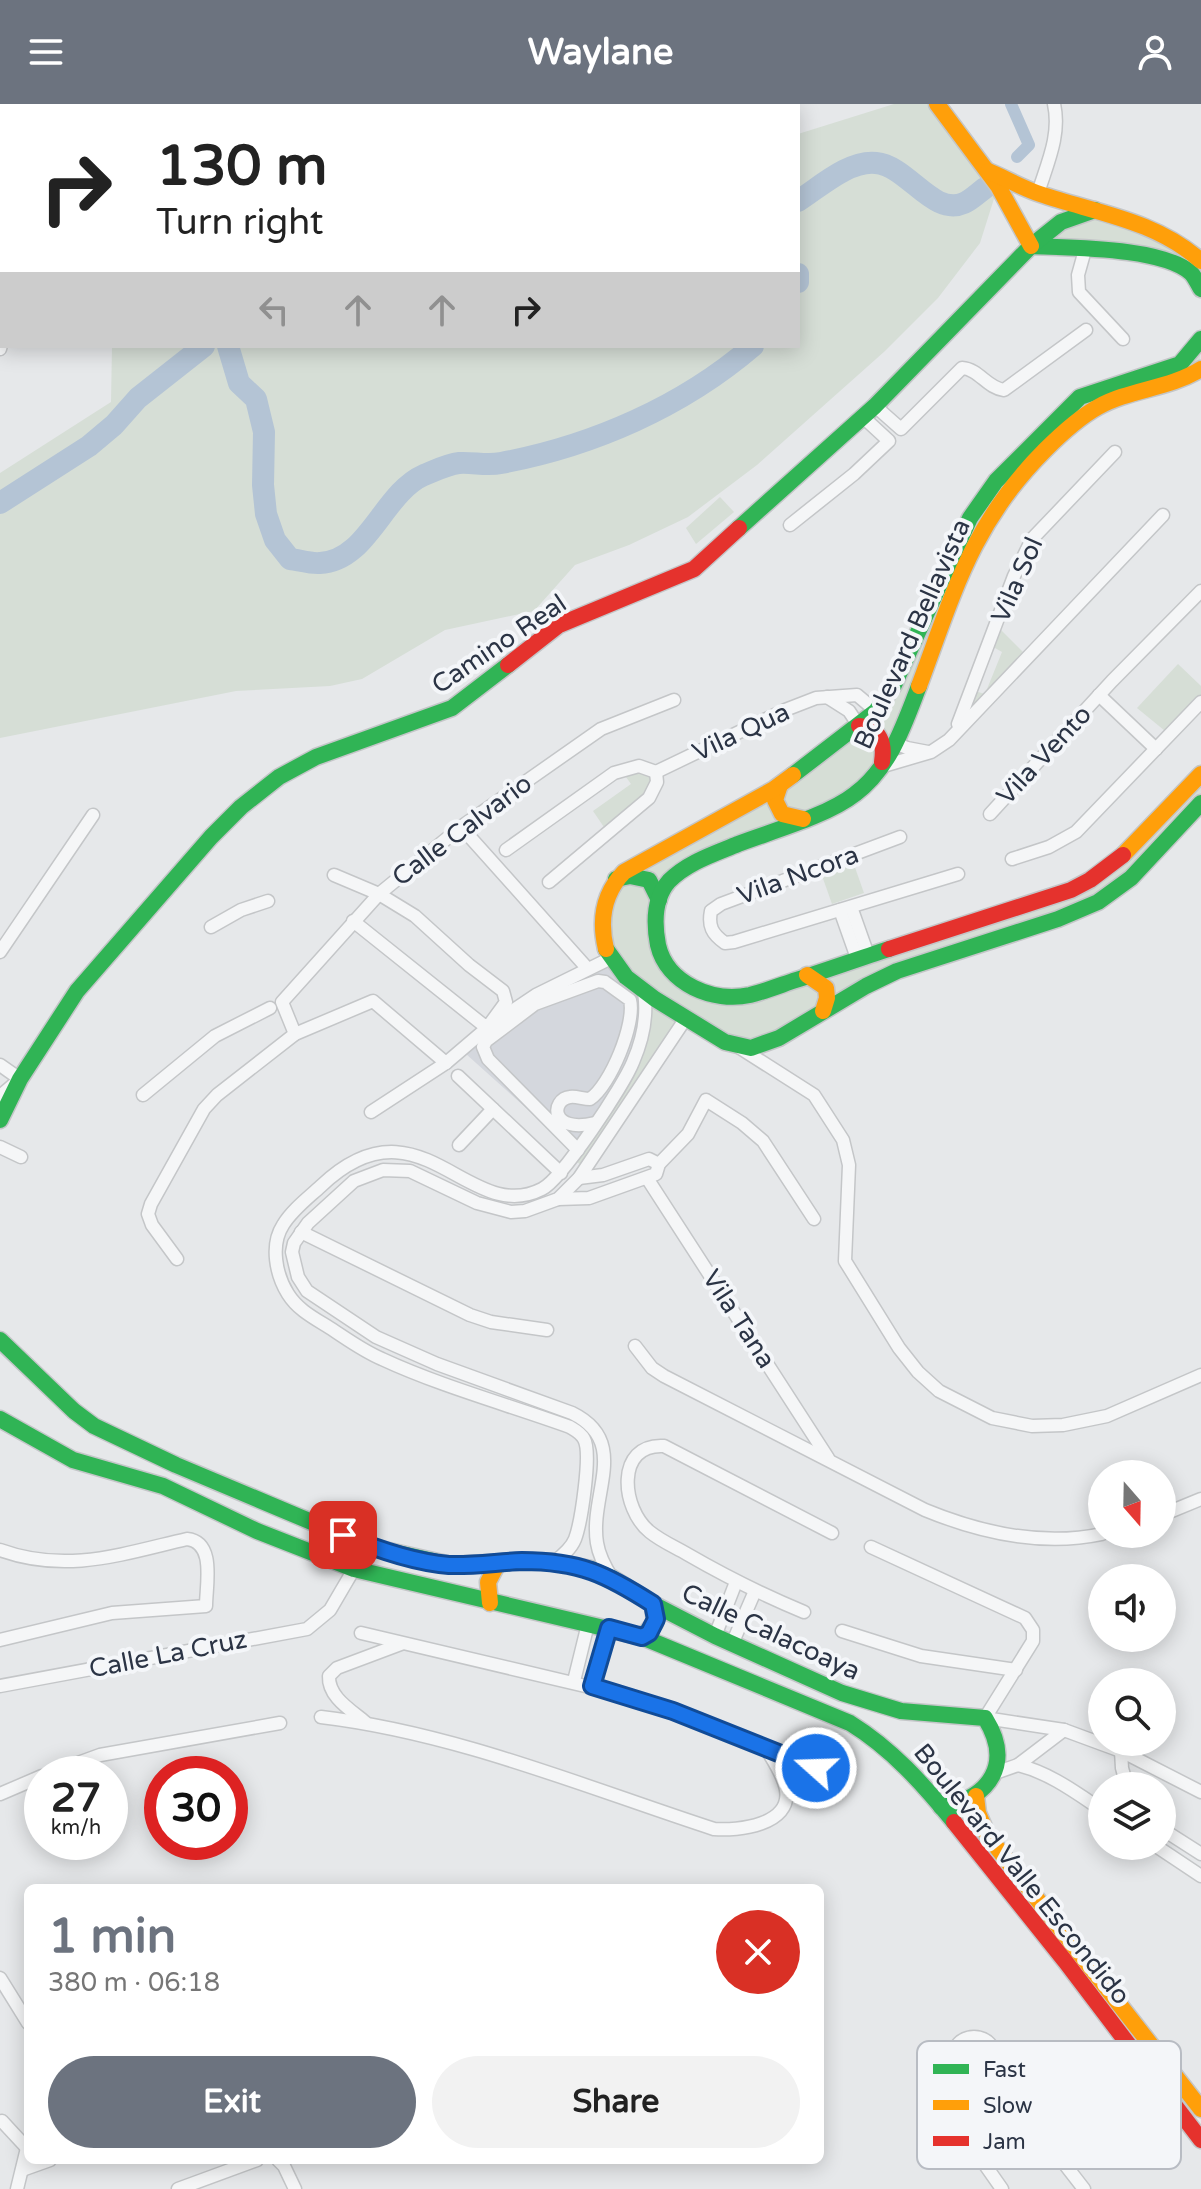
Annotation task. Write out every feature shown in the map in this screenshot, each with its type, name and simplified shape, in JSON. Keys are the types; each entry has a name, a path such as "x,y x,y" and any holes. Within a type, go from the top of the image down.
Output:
{"street":[{"path":"937,104 991,174 1031,246 1164,259 1191,273 1201,289"},
{"path":"1030,191 1056,135 1054,104"},
{"path":"991,174 1030,191 1160,231 1201,261"},
{"path":"1103,212 1119,223 1123,233 1119,245 1108,252"},
{"name":"Camino Real","path":"20,1079 77,991 211,837 241,807 279,777 316,757 452,708 559,625 694,569 869,412 1031,246 1061,222 1103,212"},
{"path":"1085,250 1078,275 1079,292 1123,339"},
{"path":"790,525 854,474 962,368 971,369 993,387 1004,390 1086,330"},
{"name":"Boulevard Bellavista","path":"616,879 647,857 780,785 876,711 894,685 970,518 996,481 1080,397 1180,364 1201,339"},
{"name":"Boulevard Bellavista","path":"659,900 672,879 692,864 855,795 880,767 895,743 968,560 999,502 1063,433 1093,409 1186,379 1201,369"},
{"path":"869,412 901,429"},
{"path":"869,412 889,441"},
{"name":"Vila Sol","path":"956,731 1014,576 1032,539 1115,452"},
{"name":"Vila Sol","path":"880,767 941,747 1163,515"},
{"name":"Vila Vento","path":"990,814 1099,695 1201,591"},
{"path":"827,697 857,695 876,711"},
{"name":"Vila Vento","path":"1099,695 1156,749"},
{"path":"827,697 849,711 859,726 874,728 883,738 885,749 880,767"},
{"name":"Vila Qua","path":"506,850 614,773 639,766 656,772 758,722 816,698 827,697"},
{"name":"Calle Calvario","path":"276,1005 379,894 461,827 601,729 674,700"},
{"path":"1012,859 1049,847 1076,832 1201,702"},
{"path":"895,743 931,752"},
{"path":"549,882 649,798 657,782 656,772"},
{"path":"1201,774 1130,850 1094,879 1071,890 749,995 727,997 704,993 670,972 656,935 659,900 649,880 630,876 616,879 606,896 601,925 602,940 609,959 644,992 814,1095 843,1140 849,1165 845,1261 899,1348 918,1372 939,1391 992,1418 1032,1426 1063,1425 1107,1416 1201,1375"},
{"path":"780,785 775,800 782,814 804,819"},
{"path":"737,1046 751,1048 769,1042 855,991 903,967 1060,918 1109,895 1201,803"},
{"path":"0,952 93,815"},
{"path":"461,827 587,968"},
{"name":"Vila Ncora","path":"900,837 721,904 711,911 709,920 716,937 725,943 734,942 958,874"},
{"path":"334,875 379,894 425,924 506,996 506,1002 487,1028"},
{"path":"211,927 241,910 268,901"},
{"name":"Vila Ncora","path":"845,909 862,956"},
{"path":"353,921 487,1028"},
{"path":"371,1112 446,1063 487,1028 536,995 609,959"},
{"path":"807,975 826,989 823,1011"},
{"path":"582,1174 574,1155 488,1059 483,1047 486,1041 535,1004 598,981 605,982 630,1000 631,1014 624,1037 600,1091 590,1099 562,1099 557,1114 569,1126 595,1123"},
{"path":"554,1562 575,1539 582,1504 588,1461 585,1440 580,1432 370,1354 299,1308 284,1289 277,1264 279,1232 289,1216 339,1169 366,1156 391,1151 415,1155 486,1189 513,1196 541,1190 561,1173 633,1063 646,1022 644,992"},
{"path":"177,1259 152,1225 148,1214 151,1204 210,1101 295,1034 373,1001 446,1063"},
{"path":"143,1095 215,1036 276,1005 295,1034"},
{"path":"558,1199 582,1174 686,1018"},
{"path":"0,1065 20,1079"},
{"path":"458,1076 561,1173"},
{"path":"0,1096 20,1079"},
{"path":"0,1120 20,1079"},
{"path":"612,1578 597,1546 597,1509 604,1452 598,1432 590,1423 572,1413 400,1349 360,1328 307,1291 298,1277 292,1252 294,1243 301,1232 354,1181 383,1170 410,1171 477,1203 511,1212 525,1211 558,1199 582,1200 647,1178 656,1174 659,1164 682,1142 706,1100 763,1141 814,1219"},
{"path":"459,1145 493,1109"},
{"path":"0,1147 21,1157"},
{"path":"582,1174 603,1175 649,1159 659,1164"},
{"name":"Vila Tana","path":"647,1178 830,1460"},
{"path":"301,1232 470,1315 491,1322 547,1330"},
{"name":"Calle Calacoaya","path":"0,1340 74,1411 94,1426 176,1465 371,1547 451,1565 554,1562 591,1569 715,1636 842,1693 901,1711 985,1718 1064,1730 1088,1739"},
{"name":"Vila Tana","path":"635,1346 652,1368 664,1376 925,1510 961,1525 1016,1537 1088,1536"},
{"name":"Boulevard Valle Escondido","path":"0,1419 73,1460 163,1486 257,1531 354,1569 642,1637 870,1734 887,1747 941,1807 1054,1945 1126,2041"},
{"path":"804,1612 736,1582 651,1533 640,1522 628,1494 630,1464 637,1452 650,1445 664,1446 832,1533"},
{"path":"163,1486 161,1472 176,1465"},
{"path":"1176,1509 1201,1499"},
{"path":"582,1504 587,1512 597,1509"},
{"path":"0,1550 20,1558 48,1563 79,1562 187,1539 196,1540 206,1554 206,1606 112,1613 0,1640"},
{"path":"871,1547 1025,1618 1033,1630 1033,1641 985,1718 997,1738 999,1762 995,1773 976,1796 954,1806 941,1807"},
{"path":"490,1603 488,1582 498,1563"},
{"name":"Calle La Cruz","path":"0,1686 307,1629 330,1610 354,1569"},
{"path":"715,1636 736,1582"},
{"path":"732,1644 755,1591"},
{"path":"642,1637 649,1633 656,1619 653,1604"},
{"path":"574,1681 588,1624"},
{"path":"592,1686 609,1628"},
{"path":"842,1631 921,1656 1016,1670"},
{"path":"361,1633 592,1686 673,1711 841,1777"},
{"path":"365,1722 334,1695 329,1676 337,1668 402,1643"},
{"path":"870,1734 881,1706"},
{"path":"321,1717 365,1722 462,1746 714,1829 734,1831 774,1817 784,1807 787,1792 767,1750"},
{"path":"97,1756 280,1723"},
{"path":"995,1773 1018,1765 1064,1730"},
{"name":"Calle Calacoaya","path":"1131,1756 1201,1792"},
{"path":"1018,1765 1038,1770 1088,1801"},
{"path":"0,1794 24,1784"},
{"name":"Boulevard Valle Escondido","path":"976,1796 978,1813 988,1836 1148,2041"},
{"path":"1176,1838 1198,1852 1185,1865"},
{"path":"1176,1859 1201,1876"},
{"path":"0,1978 24,2017"},
{"name":"Boulevard Valle Escondido","path":"1181,2083 1201,2109"},
{"name":"Boulevard Valle Escondido","path":"1181,2113 1201,2140"},
{"path":"2,2121 24,2142"},
{"path":"17,2189 24,2160"},
{"path":"22,2170 39,2164"},
{"path":"178,2189 246,2164"},
{"path":"282,2164 295,2189"},
{"path":"988,2169 1002,2189"},
{"path":"1068,2169 1084,2189"}],"shaded area":[{"path":"894,104 937,104 998,186 980,243 938,298 885,351 757,465 688,517 629,545 575,565 534,611 445,630 362,679 330,686 236,691 0,738 0,473 111,402 112,348 800,348 800,133"},
{"path":"1095,210 1160,231 1201,261 1201,289 1180,267 1031,246"},
{"path":"1201,339 1200,370 1186,379 1093,409 1063,433 999,502 973,548 902,730 880,767 855,795 821,812 700,859 679,873 662,891 659,899 656,924 658,946 664,962 685,984 715,995 749,995 1071,890 1125,854 1201,774 1201,802 1109,895 1060,918 903,967 855,991 784,1035 751,1048 726,1042 644,992 616,968 602,940 601,925 606,897 616,879 630,867 774,789 859,726 887,699 970,518 996,481 1080,397 1180,364"},
{"path":"720,497 734,512 696,544 686,528"},
{"path":"996,625 1027,656 956,731 971,690 985,694 1002,652 988,644"},
{"path":"1178,664 1201,686 1201,702 1170,735 1137,708"},
{"path":"639,766 657,782 608,833 593,811 631,784 621,770"},
{"path":"852,859 864,893 832,904 820,870"},
{"path":"609,959 644,992 641,1038 576,1153 466,1054 532,1001"},
{"path":"644,993 686,1019 585,1168 572,1158 633,1063"}],"waterway":[{"path":"1011,104 1029,145 1017,157"},
{"path":"800,200 845,170 866,163 888,166 942,203 953,205 967,202 985,188"},
{"path":"0,503 89,446 114,425 138,398 201,348"},
{"path":"229,348 239,383 256,399 264,432 263,485 266,514 275,540 290,559 316,563 337,559 351,551 397,496 424,475 455,464 496,464 535,456 602,435 696,388 751,348"}],"traffic: fast":[{"path":"739,528 875,406 1031,246 1061,222 1095,210"},
{"path":"1031,246 1115,250 1159,258 1191,273 1201,289"},
{"path":"793,775 876,711 894,685 970,518 996,481 1080,397 1180,364 1201,339"},
{"path":"0,1120 20,1079 77,991 211,837 241,807 279,777 316,757 452,708 508,665"},
{"path":"889,949 756,993 721,996 694,988 671,970 658,945 656,912 660,895 676,874 711,855 815,816 855,794 887,759 919,686"},
{"path":"606,949 626,977 655,999 725,1042 751,1048 779,1038 897,971 1058,919 1098,902 1131,878 1201,803"},
{"path":"616,879 630,876 649,880 659,900"},
{"path":"0,1340 74,1411 94,1426 176,1465 371,1547 451,1565 523,1561 554,1562 591,1569 715,1636 842,1693 901,1711 985,1718 997,1750 997,1764 992,1776 973,1796 941,1807"},
{"path":"0,1419 73,1460 163,1486 257,1531 354,1569 642,1637 850,1723 880,1744 906,1768 954,1822"},
{"path":"642,1637 655,1623 653,1604"}],"traffic: slow":[{"path":"937,104 998,186 1031,246"},
{"path":"988,171 1040,194 1145,227 1183,247 1201,261"},
{"path":"919,686 968,560 999,504 1020,477 1057,438 1091,411 1123,396 1176,381 1201,369"},
{"path":"1123,855 1201,774"},
{"path":"606,949 604,908 611,889 624,872 774,789 793,775"},
{"path":"780,785 775,800 782,814 803,819"},
{"path":"807,975 826,988 823,1011"},
{"path":"490,1603 488,1582 498,1563"},
{"path":"976,1796 978,1813 988,1836 1148,2041"},
{"path":"1181,2083 1201,2109"}],"traffic: jam":[{"path":"508,665 559,625 694,569 739,528"},
{"path":"859,726 872,730 880,738 882,762"},
{"path":"889,949 1071,890 1123,855"},
{"path":"954,1822 1126,2041"},
{"path":"1181,2114 1201,2140"}],"route":[{"path":"343,1535 371,1547 425,1561 451,1565 554,1562 591,1569 612,1578 653,1604 656,1619 654,1627 642,1637 609,1628 592,1686 673,1711 816,1768"}]}
